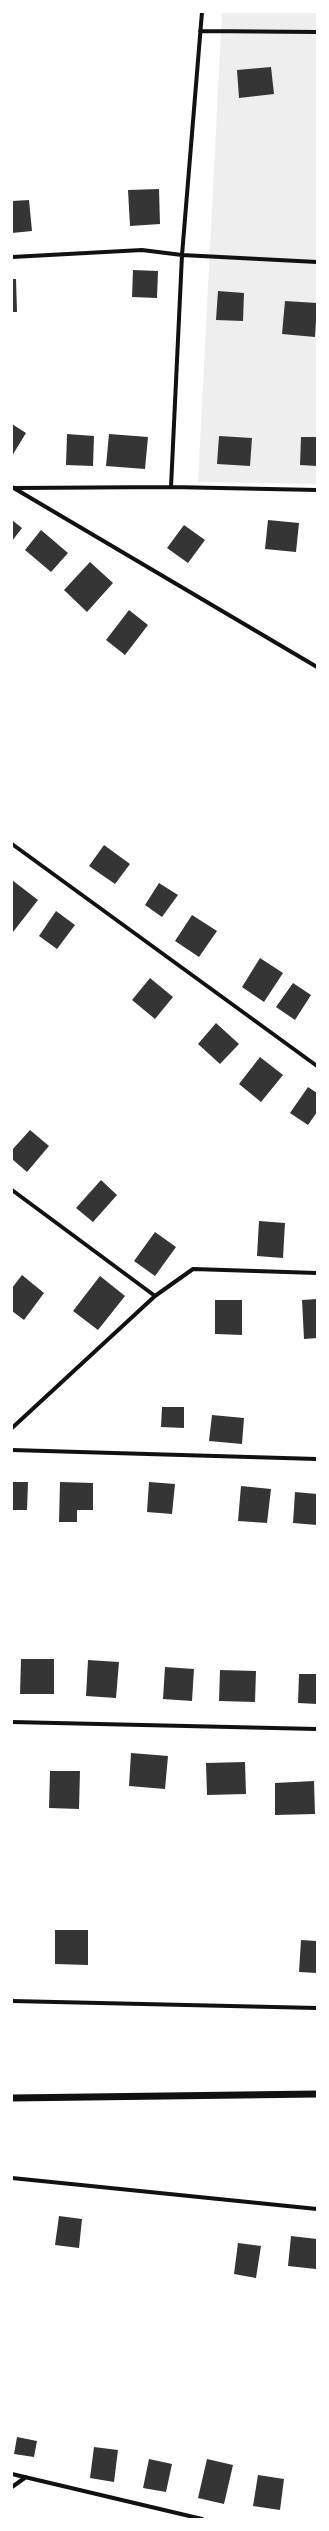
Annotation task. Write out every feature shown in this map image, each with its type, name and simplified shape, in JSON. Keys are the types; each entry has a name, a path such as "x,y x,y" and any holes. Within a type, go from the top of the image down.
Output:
{"street":[{"path":"171,487 182,255 202,12"},
{"path":"200,30 317,32"},
{"path":"12,257 142,250 182,255 317,262"},
{"path":"13,488 171,487 317,490"},
{"path":"13,488 317,667"},
{"path":"12,844 317,1066"},
{"path":"12,1190 155,1296"},
{"path":"12,1428 155,1296 193,1269 317,1273"},
{"path":"12,1450 317,1459"},
{"path":"12,1722 317,1729"},
{"path":"12,2001 317,2008"},
{"path":"12,2098 317,2094"},
{"path":"12,2178 317,2209"},
{"path":"12,2474 202,2519"},
{"path":"12,2487 26,2477"}],"shaded area":[{"path":"222,12 317,12 317,484 198,482"}],"building":[{"path":"271,67 274,94 239,98 237,70"},
{"path":"159,189 160,224 130,226 128,190"},
{"path":"29,200 32,231 12,233 12,201"},
{"path":"133,270 158,271 157,298 132,297"},
{"path":"12,279 16,279 17,312 12,312"},
{"path":"218,291 244,293 243,321 216,320"},
{"path":"285,301 317,303 315,337 282,334"},
{"path":"12,424 26,433 12,456"},
{"path":"67,434 94,436 93,466 66,465"},
{"path":"109,434 148,437 145,469 106,466"},
{"path":"219,436 252,438 250,466 217,464"},
{"path":"301,437 317,437 317,466 300,465"},
{"path":"12,520 22,528 12,541"},
{"path":"268,520 299,523 296,552 265,549"},
{"path":"184,525 205,540 188,563 167,548"},
{"path":"41,530 68,553 51,572 25,550"},
{"path":"90,562 113,583 87,612 64,590"},
{"path":"129,610 148,625 125,655 106,640"},
{"path":"104,845 130,864 115,884 89,866"},
{"path":"12,880 38,900 13,932 12,931"},
{"path":"159,883 178,895 162,917 145,905"},
{"path":"56,911 75,925 57,949 39,936"},
{"path":"192,915 217,931 199,957 175,941"},
{"path":"260,958 283,973 264,1002 242,987"},
{"path":"150,978 173,997 155,1019 132,1000"},
{"path":"293,983 311,995 295,1020 276,1007"},
{"path":"216,1023 239,1044 220,1064 198,1044"},
{"path":"260,1057 283,1075 261,1102 239,1084"},
{"path":"308,1087 317,1093 317,1112 308,1125 290,1113"},
{"path":"30,1130 49,1146 27,1172 12,1159 12,1150"},
{"path":"101,1180 117,1195 93,1222 76,1208"},
{"path":"259,1221 285,1223 283,1258 257,1256"},
{"path":"155,1232 176,1247 155,1276 134,1261"},
{"path":"22,1275 44,1293 24,1320 12,1311 12,1288"},
{"path":"100,1276 125,1296 98,1330 73,1311"},
{"path":"317,1299 317,1338 304,1339 302,1300"},
{"path":"215,1300 242,1300 242,1335 215,1334"},
{"path":"162,1407 184,1407 184,1428 161,1427"},
{"path":"212,1415 244,1418 242,1444 209,1441"},
{"path":"12,1482 28,1482 27,1510 12,1510"},
{"path":"60,1482 93,1483 93,1510 77,1510 77,1522 59,1522"},
{"path":"149,1482 175,1484 172,1514 147,1512"},
{"path":"241,1486 271,1489 267,1523 238,1521"},
{"path":"295,1492 317,1494 317,1525 293,1523"},
{"path":"21,1659 54,1659 54,1694 20,1694"},
{"path":"88,1660 119,1662 116,1698 86,1696"},
{"path":"165,1667 194,1669 192,1701 163,1699"},
{"path":"220,1670 256,1671 255,1702 219,1701"},
{"path":"299,1674 317,1674 317,1704 298,1703"},
{"path":"131,1753 168,1756 165,1789 129,1786"},
{"path":"245,1762 246,1794 207,1795 206,1763"},
{"path":"50,1771 80,1771 79,1809 49,1808"},
{"path":"314,1781 315,1814 275,1815 275,1783"},
{"path":"55,1930 88,1930 88,1965 55,1964"},
{"path":"301,1940 317,1941 317,1973 299,1972"},
{"path":"59,2216 82,2219 79,2248 55,2245"},
{"path":"291,2236 317,2239 316,2269 288,2266"},
{"path":"238,2243 261,2246 256,2278 234,2274"},
{"path":"17,2437 37,2441 34,2457 14,2454"},
{"path":"94,2447 118,2450 114,2482 90,2478"},
{"path":"149,2459 172,2464 166,2492 143,2488"},
{"path":"207,2459 233,2465 224,2504 198,2498"},
{"path":"258,2475 284,2479 280,2510 253,2506"}]}
